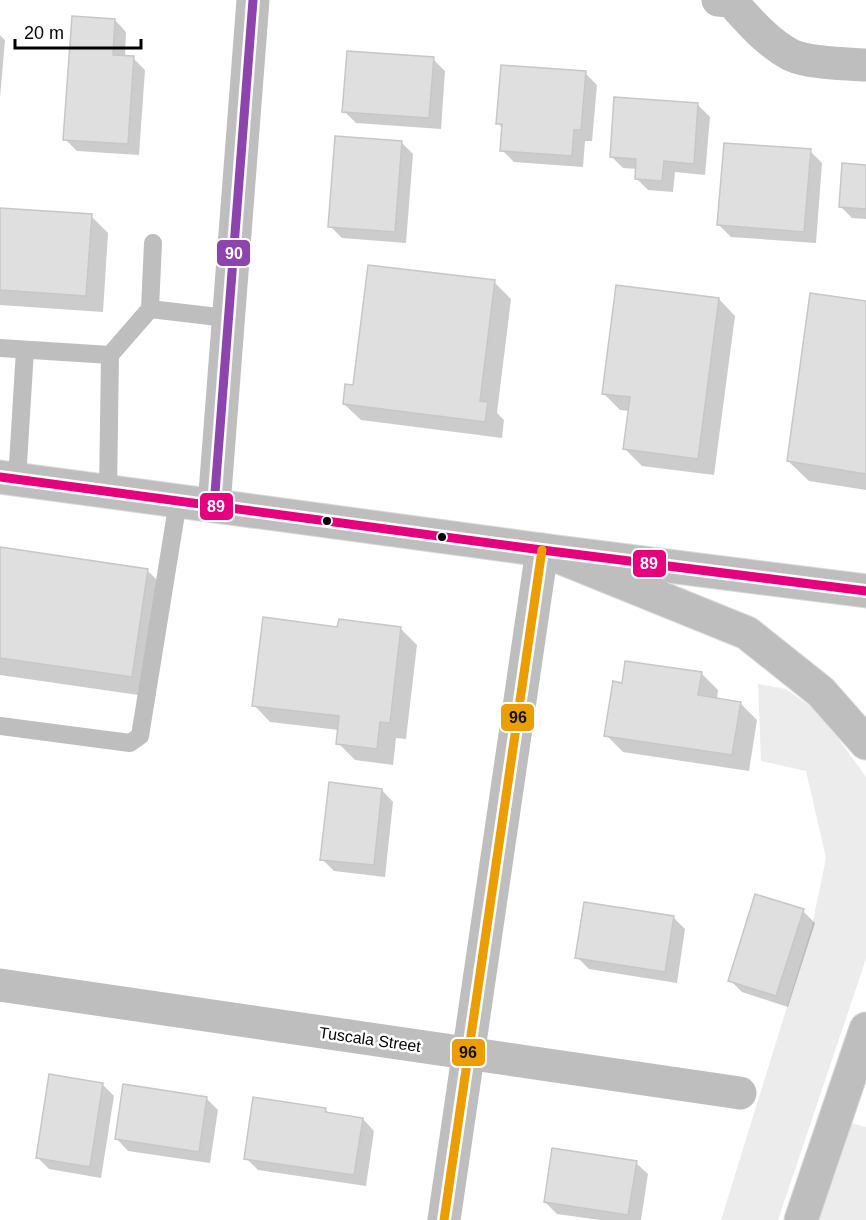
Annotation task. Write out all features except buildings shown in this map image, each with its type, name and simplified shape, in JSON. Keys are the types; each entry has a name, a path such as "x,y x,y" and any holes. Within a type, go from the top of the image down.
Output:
{"main road":[{"path":"214,506 253,0"},
{"path":"727,0 766,39 793,56 822,62 866,65"},
{"path":"9,478 866,591"},
{"path":"542,550 747,633 820,692 866,743"},
{"path":"444,1220 542,550"},
{"name":"Tuscala Street","path":"0,985 740,1093"},
{"path":"801,1220 866,1029"}],"lane":[{"path":"108,492 110,354 150,309 153,243"},
{"path":"150,309 227,318"},
{"path":"0,348 110,354"},
{"path":"9,478 25,350"},
{"path":"0,726 130,743 140,736 178,501"}],"shaded area":[{"path":"758,684 786,689 820,713 866,777 866,959 778,1220 721,1220 812,926 826,858 806,771 761,761"},
{"path":"851,1123 866,1127 866,1220 816,1220"}],"transit line":[{"name":"90","path":"214,506 253,0"},
{"name":"89","path":"0,477 866,591"},
{"name":"96","path":"444,1220 542,550"}]}
